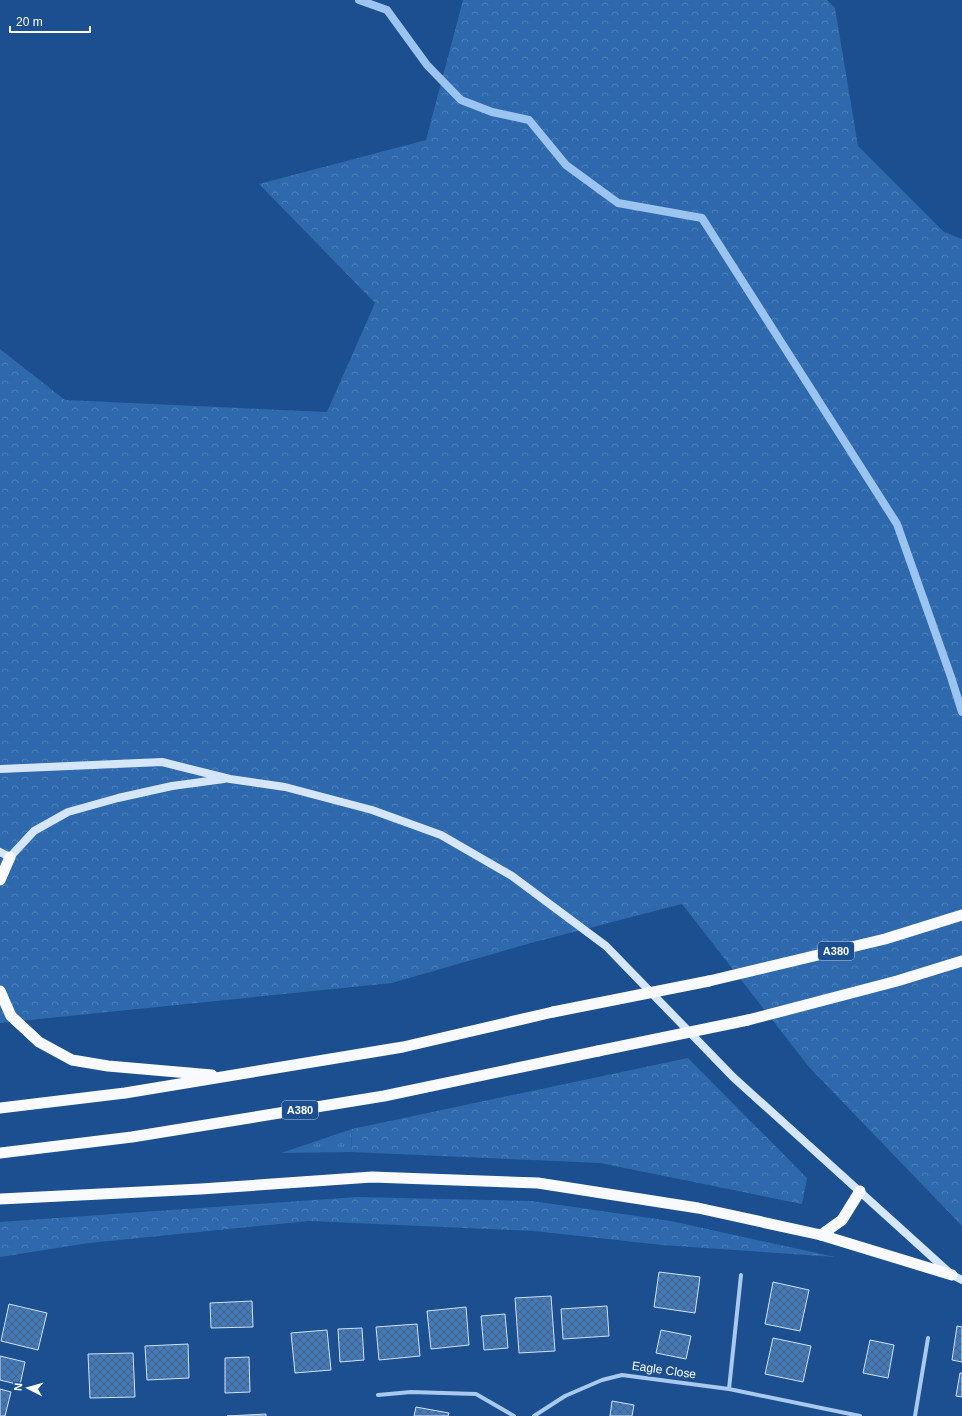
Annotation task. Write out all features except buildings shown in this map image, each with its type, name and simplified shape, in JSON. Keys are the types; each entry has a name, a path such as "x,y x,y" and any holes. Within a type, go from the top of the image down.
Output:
{"highway":[{"path":"0,880 5,855"},
{"name":"A380","path":"0,1108 125,1093 230,1077 403,1047 553,1012 709,981 885,939 962,915"},
{"name":"A380","path":"0,1153 132,1137 384,1096 748,1020 897,981 962,961"},
{"path":"0,991 11,1016 39,1042 72,1060 108,1066 230,1077"},
{"path":"0,1199 201,1189 372,1176 538,1183 698,1208 822,1236 957,1277"},
{"path":"822,1236 842,1220 860,1191"}],"main road":[{"path":"0,770 162,762 230,779 286,787 372,810 441,835 512,876 606,946 733,1077 957,1277"},
{"path":"5,855 34,831 68,812 118,798 172,786 230,779"}],"street":[{"path":"729,1390 741,1275"},
{"path":"915,1416 928,1338"},
{"name":"Eagle Close","path":"534,1416 565,1396 602,1380 622,1375 729,1390 860,1416"},
{"path":"378,1396 411,1392 476,1394 514,1416"}],"green space":[{"path":"463,0 827,0 835,8 858,146 944,232 962,239 962,1226 809,1067 682,904 531,943 392,983 0,1023 0,349 65,400 327,412 375,303 259,184 426,140"},
{"path":"688,1058 807,1178 802,1204 600,1163 351,1152 352,1129"},
{"path":"352,1129 351,1152 281,1153"},
{"path":"357,1197 532,1201 671,1221 835,1257 662,1245 534,1231 309,1221 89,1243 0,1257 0,1222"}],"waterway":[{"path":"359,0 387,10 427,65 461,100 492,112 529,120 566,165 618,203 702,218 897,524 962,712"}]}
